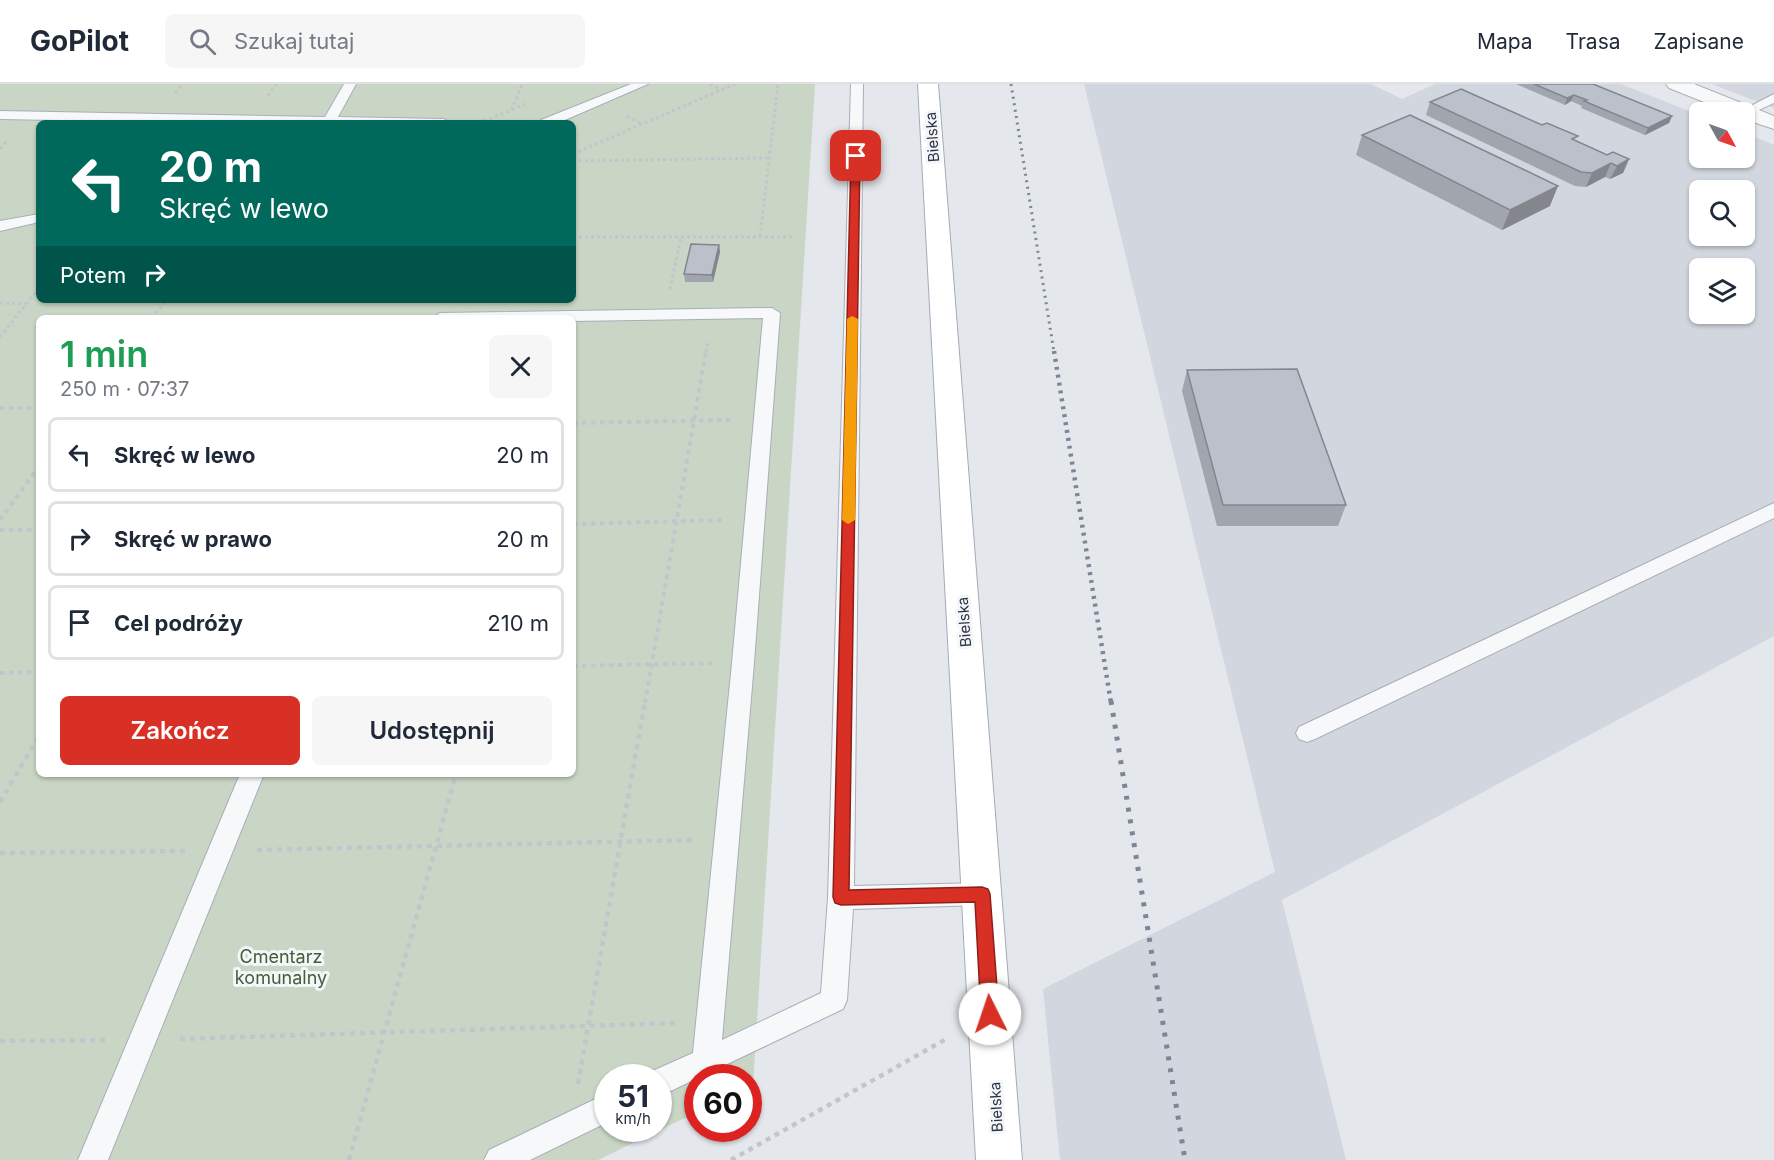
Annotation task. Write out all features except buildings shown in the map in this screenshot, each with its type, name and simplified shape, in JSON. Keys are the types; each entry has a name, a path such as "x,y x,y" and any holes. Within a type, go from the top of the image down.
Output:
{"main road":[{"name":"Bielska","path":"928,84 999,1160"}],"street":[{"path":"1676,84 1721,102"},
{"path":"1755,116 1774,123"}],"lane":[{"path":"330,119 350,84"},
{"path":"553,120 642,84"},
{"path":"672,1076 834,1000 841,897 857,84"},
{"path":"1755,108 1774,98"},
{"path":"0,115 358,120"},
{"path":"0,226 36,219"},
{"path":"576,316 772,313 743,663 706,1060"},
{"path":"1307,733 1774,510"},
{"path":"93,1160 251,777"},
{"path":"841,897 982,894"},
{"path":"499,1160 594,1114"}],"path":[{"path":"486,120 512,110 522,84"},
{"path":"710,84 721,90"},
{"path":"576,153 735,84"},
{"path":"760,237 778,84"},
{"path":"576,161 769,158"},
{"path":"576,237 794,237"},
{"path":"664,314 681,237"},
{"path":"0,337 36,292"},
{"path":"0,303 27,304"},
{"path":"154,315 164,303"},
{"path":"571,1125 713,313"},
{"path":"0,408 36,408"},
{"path":"576,423 763,419"},
{"path":"0,520 36,470"},
{"path":"576,524 755,520"},
{"path":"0,530 36,530"},
{"path":"576,666 743,663"},
{"path":"0,673 36,672"},
{"path":"0,802 36,741"},
{"path":"349,1160 455,777"},
{"path":"0,853 727,840"},
{"path":"731,1160 990,1014"},
{"path":"0,1041 142,1040 710,1022"}],"shaded area":[{"path":"1084,84 1371,84 1402,99 1435,84 1621,84 1689,111 1689,168 1755,168 1755,137 1774,145 1774,636 1282,900 1346,1160 1060,1160 1043,989 1275,872"},
{"path":"1712,84 1774,84 1774,108 1740,95"}],"green space":[{"name":"Cmentarz komunalny","path":"0,84 815,84 754,1064 684,1064 684,1118 672,1124 672,1064 594,1064 594,1142 635,1142 598,1160 0,1160"}],"railway":[{"path":"1011,84 1054,352"},
{"path":"1054,351 1111,703"},
{"path":"1111,701 1185,1160"}],"slow traffic":[{"path":"848,520 852,319"}],"route":[{"path":"856,156 841,897 982,894 990,1014"}]}
